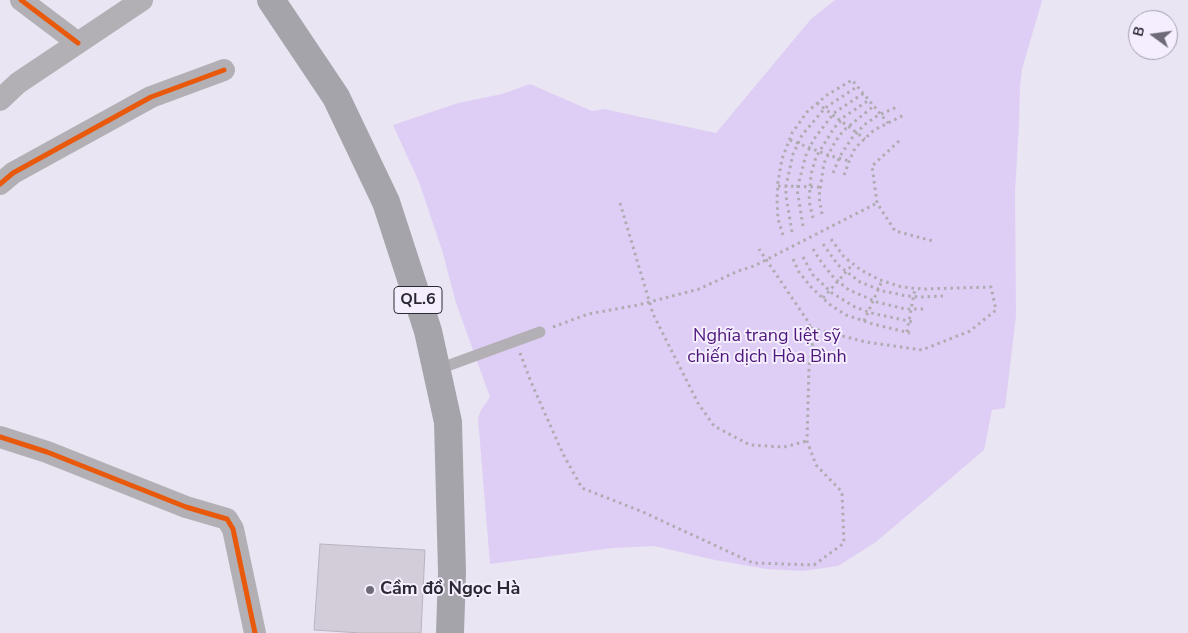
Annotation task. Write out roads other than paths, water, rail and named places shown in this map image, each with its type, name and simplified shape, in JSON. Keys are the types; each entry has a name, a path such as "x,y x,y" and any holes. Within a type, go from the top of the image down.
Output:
{"highway":[{"name":"QL.6","path":"271,0 336,97 386,202 428,331 448,422 452,572 450,633"}],"street":[{"path":"21,0 78,43"},
{"path":"0,100 18,83 142,0"},
{"path":"0,184 13,173 151,97 224,70"},
{"path":"0,437 47,452 186,507 227,519 233,529 256,633"}],"lane":[{"path":"436,370 540,332"}],"place":[{"name":"Cầm đồ Ngọc Hà","path":"370,590"}],"park label":[{"name":"Nghĩa trang liệt sỹ chiến dịch Hòa Bình","path":"767,347"}]}
